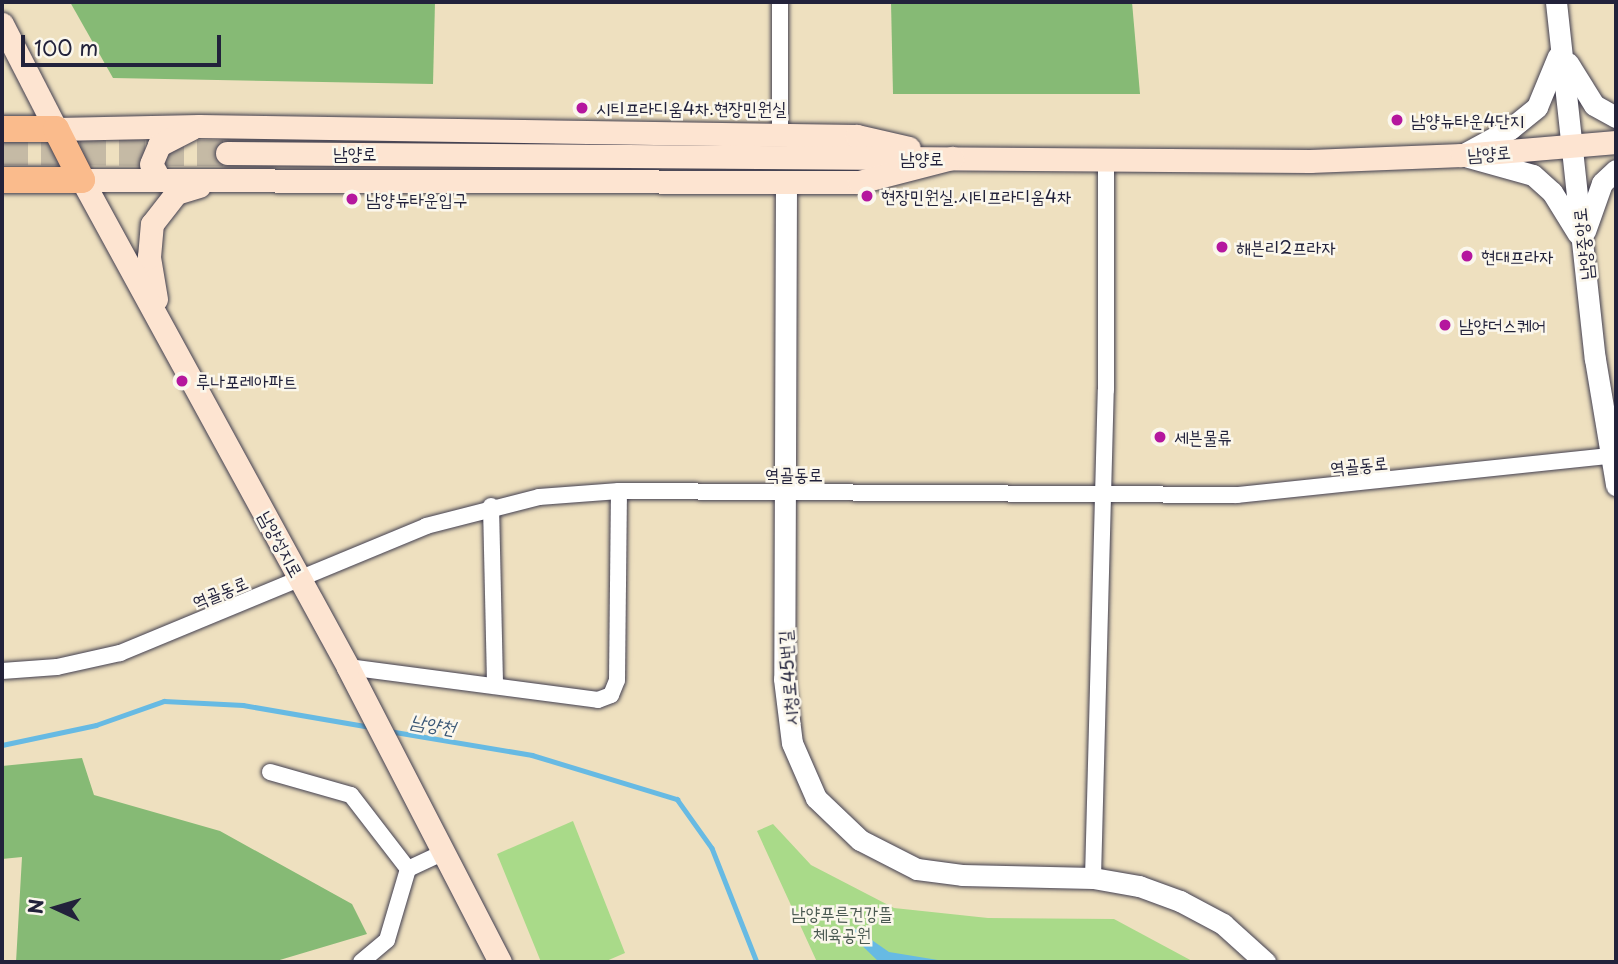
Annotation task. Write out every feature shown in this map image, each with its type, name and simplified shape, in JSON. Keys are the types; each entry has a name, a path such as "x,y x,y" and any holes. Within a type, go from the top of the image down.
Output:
{"main road":[{"path":"2,23 56,129"},
{"path":"160,180 151,164 159,145 177,132 199,126"},
{"path":"2,129 199,126 857,136 952,158"},
{"name":"남양성지로","path":"56,129 348,667 500,962"},
{"name":"남양로","path":"227,152 1310,161 1462,155 1616,142"},
{"path":"2,180 859,182 952,158"},
{"path":"159,316 149,257 152,224 176,193 218,182"}],"street":[{"path":"779,135 780,2"},
{"name":"남양중앙로","path":"1556,2 1583,243 1616,485"},
{"path":"1561,47 1586,96 1616,117"},
{"path":"1462,155 1510,129 1538,107 1561,47"},
{"path":"1462,155 1533,175 1552,192 1583,243"},
{"path":"1093,878 1103,494 1106,158"},
{"path":"1583,243 1595,196 1616,170"},
{"name":"시청로45번길","path":"786,182 784,679 792,743 816,798 860,840 917,869 962,875 1093,878 1139,886 1180,901 1223,924 1265,962"},
{"name":"역골동로","path":"2,671 68,666 120,653 426,526 491,506 539,496 619,491 783,494 1248,494 1613,455"},
{"path":"348,667 598,701 611,695 617,680 619,491"},
{"path":"491,506 495,687"},
{"path":"270,772 351,795 408,869"},
{"path":"361,962 387,940 408,869 444,852"}],"green space":[{"path":"70,2 435,2 433,84 113,78"},
{"path":"891,2 1132,2 1140,94 893,94"},
{"path":"82,758 94,795 220,831 352,904 367,934 273,962 16,962 22,857 2,859 2,766"},
{"path":"573,821 625,953 604,962 541,962 497,854"},
{"name":"남양푸른건강뜰 체육공원","path":"773,824 811,865 894,908 988,918 1114,919 1194,962 817,962 757,831"}],"water":[{"path":"856,929 889,952 950,962 879,962 849,933"}],"waterway":[{"name":"남양천","path":"2,745 96,725 164,701 243,705 370,727"},
{"name":"남양천","path":"389,731 532,755 677,799 712,848 757,962"}],"tunnel":[{"path":"2,152 227,153"}],"place":[{"name":"시티프라디움4차.현장민원실","path":"582,108"},
{"name":"남양뉴타운4단지","path":"1397,120"},
{"name":"현장민원실.시티프라디움4차","path":"867,196"},
{"name":"남양뉴타운입구","path":"352,199"},
{"name":"해븐리2프라자","path":"1222,247"},
{"name":"현대프라자","path":"1467,256"},
{"name":"남양더스퀘어","path":"1445,325"},
{"name":"루나포레아파트","path":"182,381"},
{"name":"세븐물류","path":"1160,437"}]}
